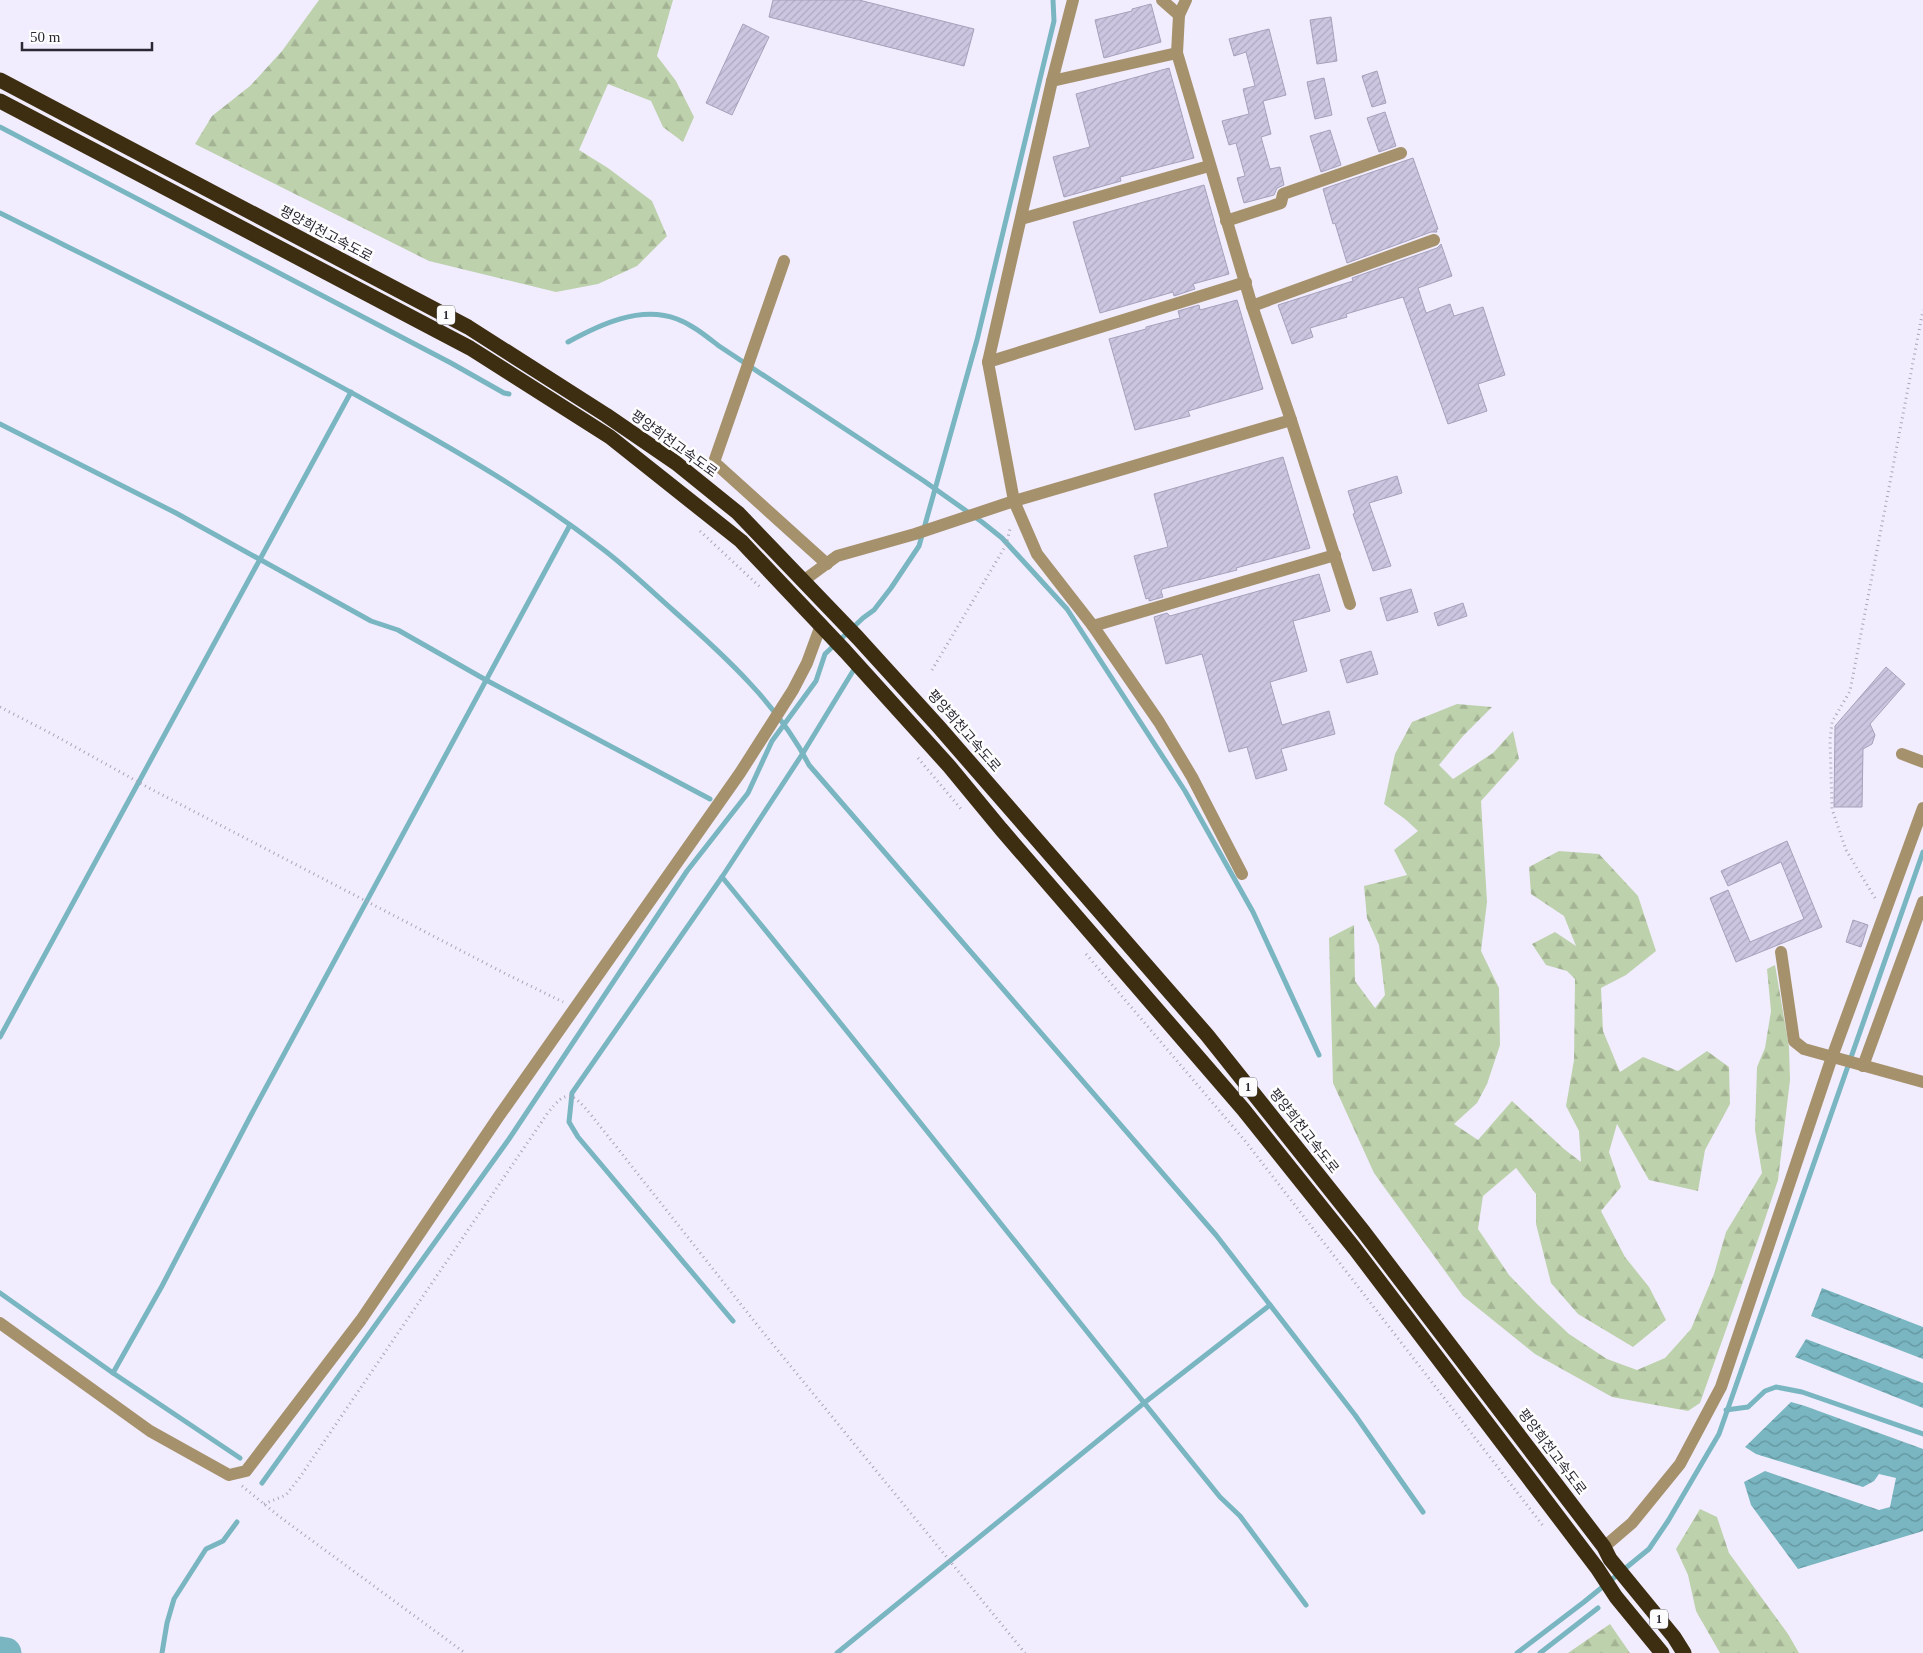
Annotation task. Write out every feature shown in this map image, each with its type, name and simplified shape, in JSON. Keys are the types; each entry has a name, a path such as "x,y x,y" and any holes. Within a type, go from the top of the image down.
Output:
{"highway":[{"name":"평양희천고속도로","path":"0,80 468,327 606,415 676,463 738,513 858,638 938,726 1207,1035 1363,1232 1632,1586 1674,1637 1684,1653"},
{"name":"1","path":"0,102 470,348 618,443 741,541 845,651 949,766 1001,829 1243,1109 1355,1249 1597,1568 1616,1597 1662,1653"}],"street":[{"path":"1073,0 1052,81 988,362 1014,501 1037,554 1093,626 1159,722 1192,777 1242,874"},
{"path":"1162,0 1179,15"},
{"path":"1186,0 1179,15 1177,54 1252,306 1350,604"},
{"path":"1052,81 1177,54"},
{"path":"1226,221 1281,204 1283,194 1401,153"},
{"path":"1021,219 1209,166"},
{"path":"1252,306 1434,240"},
{"path":"784,261 714,462 827,564"},
{"path":"988,362 1246,282"},
{"path":"803,581 837,556 915,534 1014,501 1291,420"},
{"path":"1093,626 1335,555"},
{"path":"0,1323 150,1430 229,1475 246,1471 361,1320 575,1008 740,773 782,709 825,630"},
{"path":"1902,754 1923,762"},
{"path":"1607,1553 1680,1464 1721,1387 1832,1057 1923,808"},
{"path":"1863,1066 1923,902"},
{"path":"1781,952 1794,1041 1804,1049 1923,1082"}],"path":[{"path":"1887,908 1875,898 1846,850 1832,809 1830,740 1832,722 1850,691 1923,310"},
{"path":"695,526 765,592"},
{"path":"932,670 1006,545 1008,538"},
{"path":"0,707 149,788 575,1008"},
{"path":"913,753 964,813"},
{"path":"1080,947 1246,1142 1549,1534"},
{"path":"264,1504 286,1495 300,1477 547,1114 559,1099 565,1096 572,1096 582,1103 762,1331 1025,1653"},
{"path":"229,1475 264,1504 466,1653"}],"green space":[{"path":"319,0 673,0 657,56 676,81 694,117 683,142 663,127 651,101 608,84 579,150 608,168 652,201 667,236 637,266 598,284 556,292 429,261 195,144 212,116 250,86 282,51"},
{"path":"1457,704 1492,707 1463,736 1439,765 1453,779 1493,753 1513,731 1519,759 1481,801 1487,902 1481,951 1499,988 1500,1045 1487,1084 1477,1103 1454,1124 1478,1140 1512,1101 1564,1149 1581,1162 1579,1131 1566,1106 1574,1060 1575,979 1567,971 1546,965 1532,944 1555,932 1576,946 1564,916 1531,894 1529,867 1559,851 1599,854 1638,896 1656,951 1626,975 1601,988 1603,1031 1620,1072 1643,1057 1678,1071 1707,1051 1729,1067 1730,1104 1705,1150 1698,1191 1649,1180 1617,1124 1609,1152 1621,1187 1601,1211 1625,1257 1649,1287 1666,1320 1633,1347 1578,1314 1551,1283 1536,1224 1536,1194 1516,1168 1483,1196 1478,1229 1509,1275 1569,1334 1607,1359 1637,1370 1665,1358 1691,1329 1714,1274 1726,1232 1762,1173 1755,1130 1757,1067 1765,1048 1771,1011 1767,969 1775,965 1789,1047 1790,1080 1778,1180 1700,1403 1688,1411 1612,1397 1535,1354 1463,1296 1374,1173 1333,1083 1329,938 1354,925 1355,981 1375,1008 1385,995 1379,945 1367,918 1364,886 1407,875 1394,850 1418,831 1384,804 1395,754 1412,722"},
{"path":"1700,1509 1717,1517 1729,1553 1788,1634 1799,1653 1720,1653 1696,1611 1688,1575 1676,1549"},
{"path":"1610,1624 1630,1653 1568,1653"}],"water":[{"path":"1822,1288 1923,1327 1923,1359 1811,1316"},
{"path":"1806,1339 1923,1383 1923,1408 1795,1357"},
{"path":"1791,1402 1923,1449 1923,1531 1798,1569 1751,1505 1744,1482 1765,1471 1879,1510 1890,1507 1896,1478 1879,1474 1874,1481 1863,1487 1756,1454 1745,1447"}],"building":[{"path":"773,0 859,0 974,29 964,66 769,17"},
{"path":"1151,4 1161,42 1104,58 1095,20 1132,11 1132,9"},
{"path":"1331,17 1337,61 1317,64 1310,20"},
{"path":"743,24 769,37 732,115 706,103"},
{"path":"1269,29 1286,95 1263,101 1271,134 1261,137 1270,169 1280,167 1284,185 1277,188 1274,195 1244,203 1237,178 1245,176 1236,143 1229,145 1222,121 1249,114 1243,89 1255,86 1246,52 1234,56 1229,39"},
{"path":"1169,68 1194,158 1120,177 1121,181 1064,197 1053,157 1090,147 1076,94"},
{"path":"1377,71 1386,103 1372,107 1362,76"},
{"path":"1324,78 1332,115 1315,119 1307,82"},
{"path":"1385,112 1396,146 1379,152 1367,118"},
{"path":"1330,130 1341,165 1321,172 1310,136"},
{"path":"1413,158 1438,229 1436,230 1437,232 1431,232 1347,263 1323,189"},
{"path":"1204,185 1229,274 1193,284 1195,289 1174,296 1173,292 1100,313 1073,222"},
{"path":"1441,244 1452,276 1418,288 1426,313 1450,304 1454,316 1483,307 1505,375 1478,384 1487,411 1448,424 1403,297 1346,314 1347,317 1310,328 1313,337 1292,344 1278,305 1353,281 1352,278 1437,248"},
{"path":"1237,300 1263,389 1188,411 1190,416 1135,430 1109,339 1180,318 1178,311 1199,305 1200,310"},
{"path":"1283,457 1310,548 1236,568 1237,570 1162,589 1163,597 1149,601 1149,598 1146,599 1134,556 1168,547 1154,494"},
{"path":"1397,476 1402,493 1369,503 1391,566 1373,571 1353,514 1355,513 1348,491"},
{"path":"1319,574 1330,611 1293,621 1307,671 1270,682 1282,725 1329,711 1335,734 1281,749 1287,770 1256,779 1247,747 1229,752 1202,654 1166,664 1154,617 1167,613 1170,616"},
{"path":"1411,589 1418,612 1387,621 1380,598"},
{"path":"1463,603 1467,616 1438,626 1434,613"},
{"path":"1371,651 1378,674 1347,683 1340,660"},
{"path":"1886,667 1905,684 1870,724 1875,735 1872,744 1863,749 1862,807 1834,807 1835,726"},
{"path":"1787,841 1822,927 1736,962 1710,898 1728,890 1750,942 1804,919 1781,862 1728,886 1721,871"},
{"path":"1853,920 1868,925 1861,947 1846,942"}],"waterway":[{"path":"262,1483 509,1139 687,871 748,793 772,741 816,681 825,654 874,610 919,546 977,340 1054,21 1053,0"},
{"path":"0,127 509,394"},
{"path":"0,213 293,361 471,460 575,528 629,571 694,629 767,702 797,743 809,765 1216,1235 1355,1415 1423,1512"},
{"path":"568,342 593,329 634,316 663,315 683,321 924,481 1002,538 1067,609 1185,791 1253,912 1319,1055"},
{"path":"0,1037 351,392"},
{"path":"0,424 176,513 371,621 398,630 486,680 710,799"},
{"path":"113,1373 162,1286 250,1117 570,525"},
{"path":"733,1321 578,1137 569,1122 572,1093 722,877 803,753 853,671"},
{"path":"1517,1653 1649,1549 1668,1521 1719,1434 1923,852"},
{"path":"722,877 1220,1497 1240,1516 1306,1605"},
{"path":"0,1293 113,1373 240,1458"},
{"path":"837,1653 1144,1403 1270,1305"},
{"path":"1726,1410 1748,1407 1765,1391 1776,1387 1802,1392 1923,1434"},
{"path":"162,1653 167,1623 174,1599 206,1549 223,1541 237,1522"},
{"path":"1540,1653 1598,1608"},
{"path":"0,1652 6,1653"}]}
